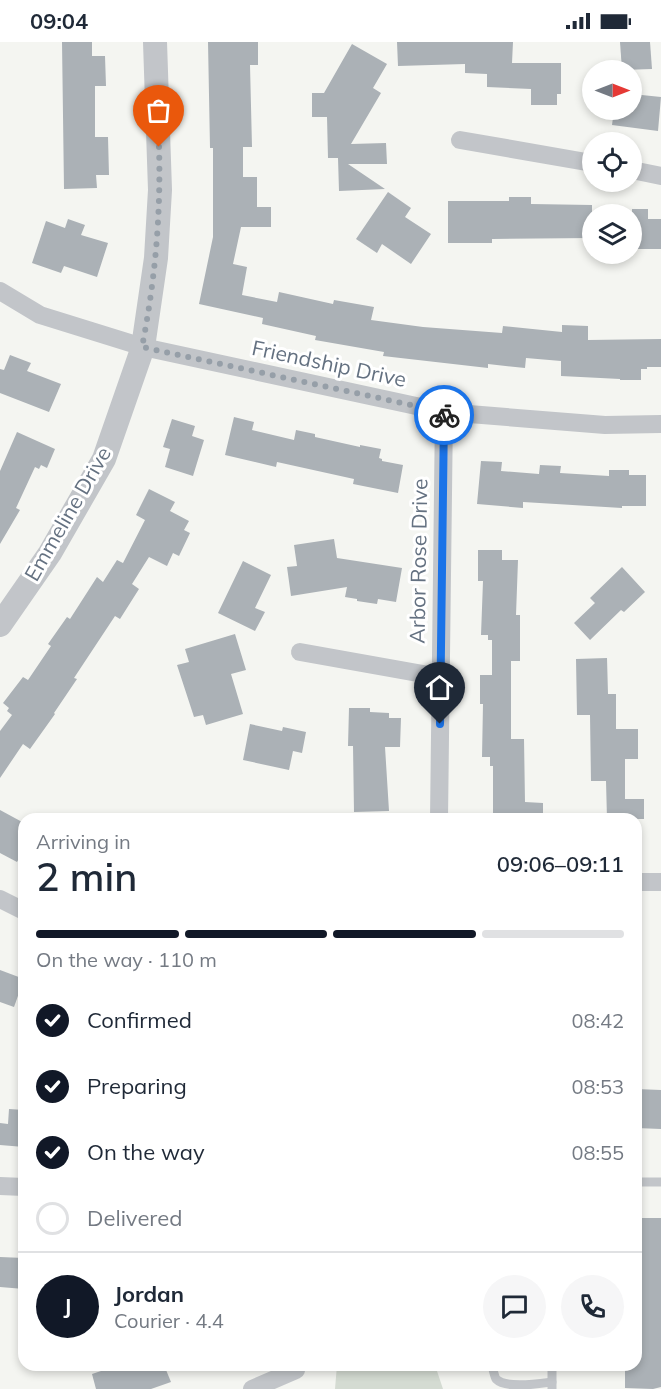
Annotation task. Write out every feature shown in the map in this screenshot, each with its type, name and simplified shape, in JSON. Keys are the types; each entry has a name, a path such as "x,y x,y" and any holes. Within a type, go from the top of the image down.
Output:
{"street":[{"name":"Emmeline Drive","path":"0,625 50,553 104,459 142,347 156,258 160,190 155,42"},
{"path":"460,140 582,161"},
{"path":"642,172 661,176"},
{"name":"Friendship Drive","path":"0,291 40,315 142,347 444,412 604,425 661,424"},
{"name":"Arbor Rose Drive","path":"439,813 444,412"},
{"path":"300,652 440,677"},
{"path":"642,882 661,882"},
{"path":"0,899 18,908"},
{"path":"0,1186 18,1187"},
{"path":"252,1389 294,1371"}],"lane":[{"path":"642,1182 661,1182"},
{"path":"494,1371 497,1381 505,1387 552,1385"}],"shaded area":[{"path":"336,1371 437,1371 443,1389 335,1389"}],"building":[{"path":"62,42 92,42 92,56 105,56 106,86 95,86 95,137 108,137 109,175 96,175 97,188 64,189"},
{"path":"208,42 258,42 258,65 250,65 252,147 243,147 243,177 257,177 257,207 271,207 271,227 241,227 233,264 247,267 242,295 277,302 279,292 333,304 334,300 374,307 371,320 423,327 502,333 503,326 562,332 562,325 588,326 588,340 661,339 661,367 641,369 641,380 620,380 561,376 561,361 526,358 525,368 488,364 488,368 383,356 384,352 315,340 316,336 262,324 263,318 199,304 213,237 213,148 210,148"},
{"path":"397,42 513,42 512,63 561,63 561,94 557,94 557,105 531,105 531,89 487,87 487,74 465,73 465,64 398,66"},
{"path":"620,42 650,42 652,69 642,69 642,60 621,60"},
{"path":"352,44 387,64 373,88 381,93 351,144 386,143 387,164 348,164 385,189 339,191 338,158 328,158 327,117 312,117 312,93 324,93"},
{"path":"642,95 661,97 658,131 612,125 613,120 642,120"},
{"path":"388,192 411,208 405,217 431,234 411,264 382,244 377,253 356,239"},
{"path":"509,197 531,197 531,204 582,205 582,238 492,239 492,243 448,243 448,201 509,201"},
{"path":"642,209 648,209 648,219 661,219 661,249 642,249"},
{"path":"68,219 85,225 81,235 108,243 97,277 64,266 61,273 32,263 46,221 65,228"},
{"path":"10,355 31,363 27,371 61,384 49,412 0,393 0,369 4,370"},
{"path":"234,417 254,422 252,430 294,440 296,430 315,434 315,437 381,449 379,458 382,461 403,465 398,493 353,484 354,479 277,462 276,467 225,455"},
{"path":"172,419 195,426 192,436 204,440 193,476 165,467 170,449 163,447"},
{"path":"17,432 55,449 47,468 41,465 39,469 35,467 16,508 20,510 0,544 0,471"},
{"path":"481,461 502,462 501,471 539,474 540,465 561,466 560,473 609,476 609,470 629,470 629,475 646,475 646,506 622,506 622,508 523,502 523,508 477,504"},
{"path":"149,489 175,502 170,511 189,521 184,530 190,533 179,556 173,553 167,566 149,557 132,584 139,589 120,619 115,616 74,678 77,679 55,714 30,749 23,744 0,778 0,731 12,715 3,703 23,677 28,680 51,646 48,644 67,617 70,619 97,577 103,582 117,560 123,563 145,520 136,515"},
{"path":"334,539 337,558 402,568 396,602 378,599 377,604 357,601 357,599 345,597 347,587 291,596 287,567 297,566 294,545"},
{"path":"478,550 502,550 502,560 518,560 516,615 520,615 520,661 511,661 511,739 524,739 525,802 543,803 543,813 493,813 493,766 490,766 490,757 482,757 483,704 480,704 480,675 492,675 492,640 488,640 488,635 481,635 483,581 478,581"},
{"path":"243,561 271,575 255,608 265,612 255,631 218,613"},
{"path":"622,567 645,592 624,612 621,610 590,640 574,623 595,603 590,598"},
{"path":"235,634 246,670 231,674 243,714 206,725 203,715 194,717 177,665 189,662 185,649"},
{"path":"607,658 608,694 616,694 616,729 638,729 638,759 625,759 625,799 644,799 644,819 642,819 642,813 607,813 606,781 591,781 590,715 577,715 576,659"},
{"path":"349,708 370,708 370,712 389,713 389,718 401,718 400,747 385,747 389,811 354,812 353,746 348,746"},
{"path":"250,724 282,731 283,727 306,732 302,753 293,751 289,770 243,760"},
{"path":"0,810 18,820 18,860 17,862 0,853"},
{"path":"0,970 18,977 18,996 14,1007 0,1002"},
{"path":"642,1089 661,1090 661,1129 642,1128"},
{"path":"9,1109 18,1110 18,1146 0,1145 0,1123 8,1124"},
{"path":"642,1218 661,1218 661,1387 625,1388 625,1371 642,1371"},
{"path":"0,1257 18,1258 18,1288 0,1287"},
{"path":"101,1371 166,1371 171,1382 151,1389 96,1389 92,1374"}],"way so far":[{"path":"159,147 160,190 156,258 142,347 444,412 444,415"}],"route":[{"path":"440,724 444,415"}]}
